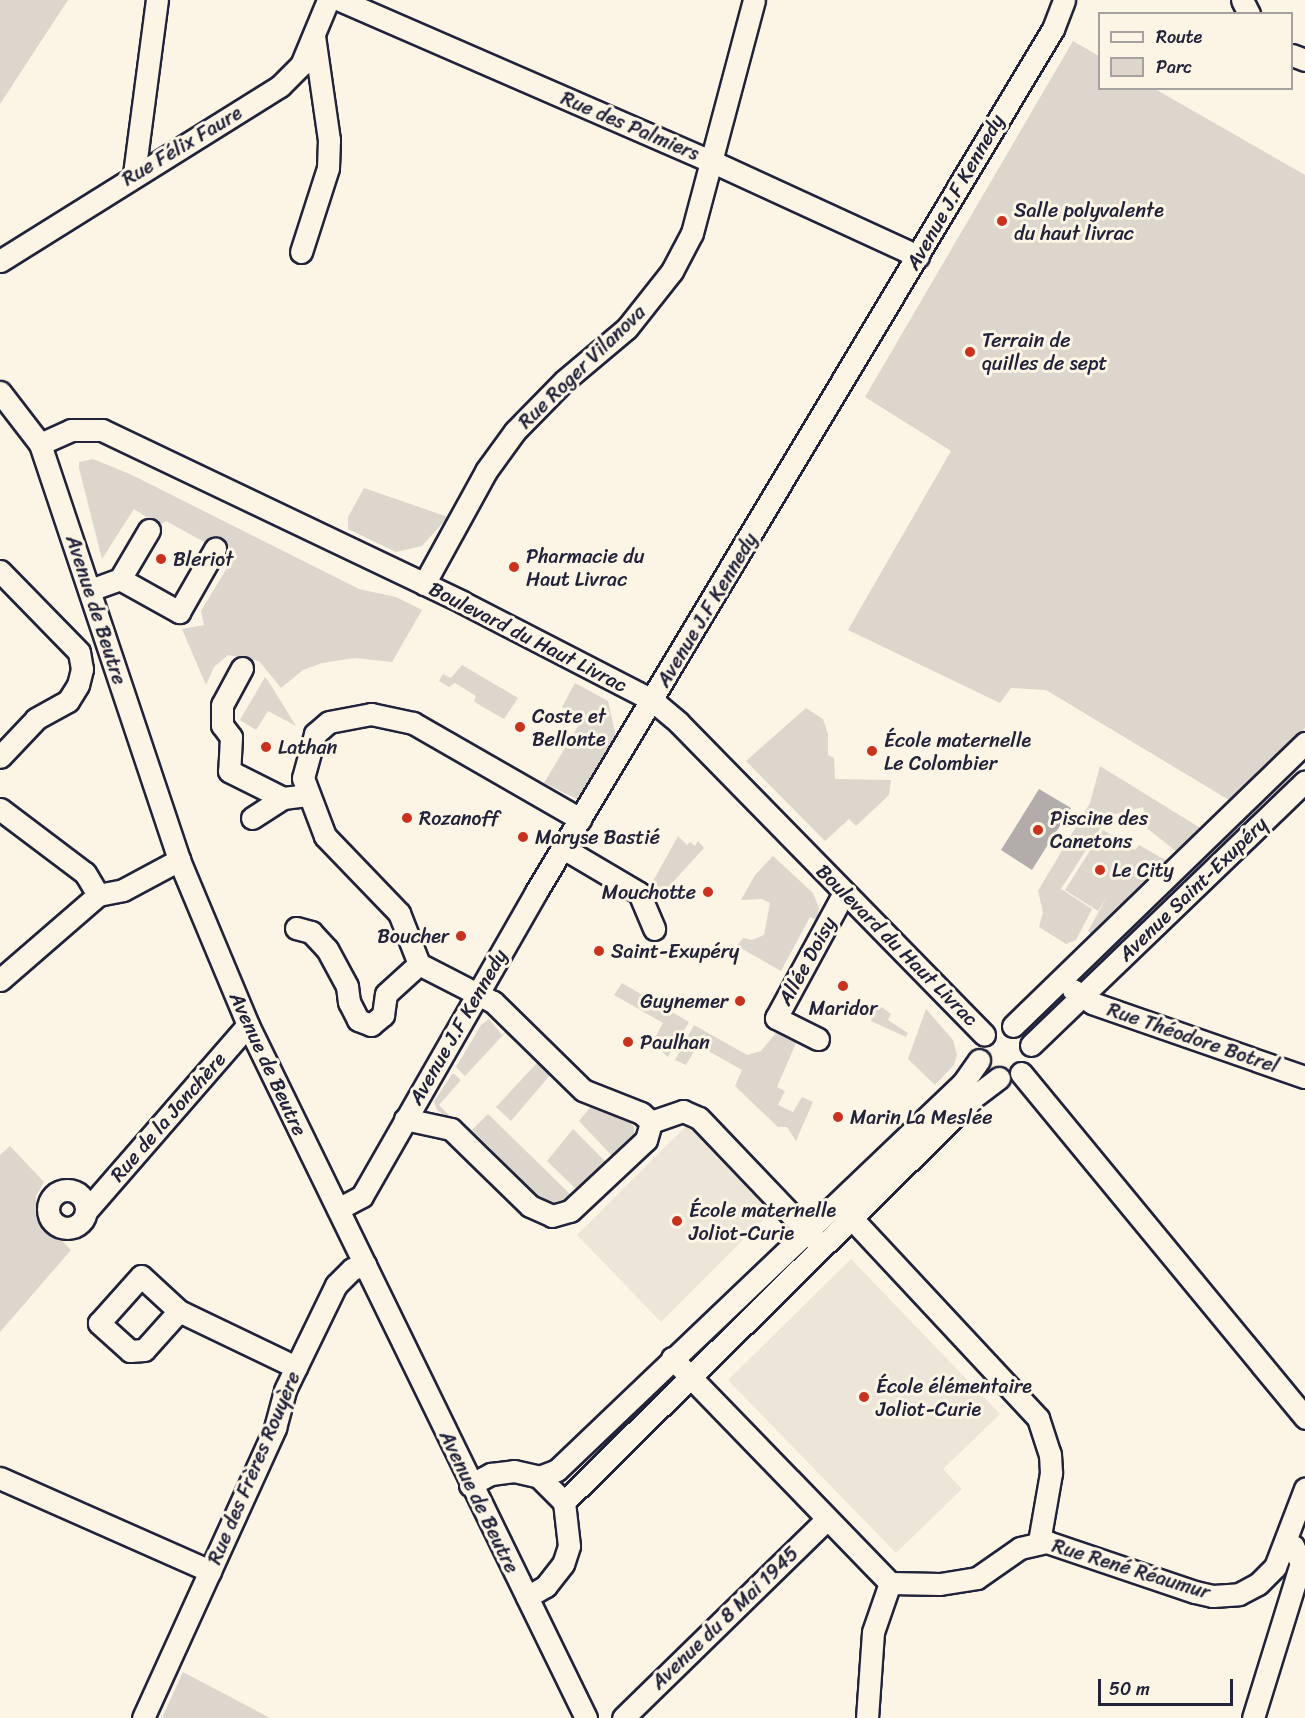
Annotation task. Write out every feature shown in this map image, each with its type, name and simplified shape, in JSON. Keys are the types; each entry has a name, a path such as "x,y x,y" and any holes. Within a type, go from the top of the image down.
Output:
{"street":[{"path":"134,174 147,50 157,0"},
{"name":"Rue Félix Faure","path":"0,261 134,174 280,86 301,65 328,0"},
{"name":"Rue des Palmiers","path":"340,0 711,160 918,256"},
{"name":"Rue Roger Vilanova","path":"424,584 486,471 515,431 564,381 627,328 667,278 692,233 754,0"},
{"name":"Avenue J.F Kennedy","path":"338,1209 362,1196 580,819 1053,29 1059,1"},
{"path":"301,252 328,168 329,140 314,36"},
{"name":"Avenue de Beutre","path":"0,392 40,444 179,860 248,1025 470,1485 586,1718"},
{"name":"Boulevard du Haut Livrac","path":"40,444 71,430 102,430 424,584 652,700 679,723 984,1034"},
{"path":"90,590 120,579 148,530"},
{"path":"120,579 178,612 215,549"},
{"path":"0,571 79,652 82,669 78,685 68,701 36,719 0,758"},
{"path":"242,668 222,705 222,725 231,737 229,771 283,798"},
{"path":"580,819 413,723 371,714 329,722 315,734 303,778 307,795 325,836 337,853 383,893 399,913 419,964 477,996 493,1002 583,1089 641,1113 651,1122"},
{"name":"Avenue Saint-Exupéry","path":"1013,1026 1302,753"},
{"name":"Avenue Saint-Exupéry","path":"1031,1045 1305,781"},
{"path":"252,818 283,798 307,795"},
{"path":"0,809 85,873 98,895"},
{"path":"563,848 639,893 654,929"},
{"path":"0,980 98,895 123,890 179,860"},
{"name":"Allée Doisy","path":"818,1039 776,1018 844,893"},
{"path":"296,928 311,932 327,949 347,986 358,1020 372,1025 382,1015 386,994 419,964"},
{"path":"1063,980 1081,998"},
{"name":"Rue Théodore Botrel","path":"1081,998 1305,1077"},
{"name":"Rue de la Jonchère","path":"87,1210 248,1025"},
{"path":"564,1502 975,1096 999,1078 1021,1072 1030,1060 1031,1045 1027,1037 1013,1026 998,1025 984,1034 978,1046 979,1060 984,1068 999,1078"},
{"path":"539,1477 557,1470 836,1201 963,1083 979,1060"},
{"path":"1021,1072 1305,1418"},
{"path":"651,1122 683,1111 699,1118 823,1248"},
{"path":"405,1119 451,1129 530,1206 552,1216 570,1211 646,1140 651,1122"},
{"path":"672,1358 890,1583 940,1584 977,1578 1020,1548 1038,1542 1051,1473 1050,1454 1038,1418 836,1201"},
{"name":"Rue des Frères Rouyère","path":"143,1718 274,1428 278,1409 296,1367 336,1285 352,1269 365,1265"},
{"path":"179,1311 296,1367"},
{"path":"470,1485 490,1474 514,1471 539,1477 564,1502 569,1546 563,1564 546,1586 527,1597"},
{"path":"0,1478 210,1571"},
{"name":"Rue René Réaumur","path":"1038,1542 1055,1543 1213,1596 1239,1593 1258,1584 1275,1567 1305,1489"},
{"name":"Avenue du 8 Mai 1945","path":"623,1718 827,1519"},
{"path":"1253,1718 1301,1563 1293,1546 1285,1542"},
{"path":"867,1718 873,1632 890,1583"}],"shaded area":[{"path":"1039,789 1071,808 1032,870 1001,850"},
{"name":"École maternelle Joliot-Curie","path":"691,1121 776,1207 661,1322 577,1235"},
{"name":"École élémentaire Joliot-Curie","path":"851,1259 1000,1414 943,1469 962,1489 896,1553 728,1380"}],"green space":[{"path":"0,0 68,0 0,104"},
{"path":"1073,41 1098,55 1098,90 1157,90 1305,175 1305,728 1229,800 1046,690 1011,688 1000,703 848,630 951,451 865,397"},
{"path":"93,459 132,475 359,589 396,597 422,610 392,662 355,658 322,663 303,670 281,688 259,661 228,655 214,667 206,685 182,629 204,625 201,611 236,553 219,541 210,538 206,543 166,521 159,525 134,509 102,559 79,468 79,462"},
{"path":"364,488 448,517 422,546 396,552 348,529 348,517"},
{"path":"462,665 518,698 504,719 474,701 476,696 455,683 449,687 439,681 443,674 451,678"},
{"path":"265,677 296,726 268,711 256,730 240,720"},
{"path":"575,683 608,701 616,737 577,799 544,783 583,718 562,707"},
{"path":"806,708 823,719 828,734 828,755 834,758 835,779 891,780 889,795 856,826 849,819 825,841 746,761"},
{"path":"1100,766 1202,829 1177,852 1148,829 1143,807 1108,816 1061,889 1092,909 1076,940 1066,944 1039,927 1043,912 1038,891 1090,803"},
{"path":"1103,830 1135,850 1139,845 1167,861 1091,934 1088,931 1107,897 1098,911 1065,890"},
{"path":"678,836 687,845 690,842 695,846 698,841 704,848 662,894 652,883"},
{"path":"773,856 813,893 819,908 817,920 810,917 781,971 737,946 743,938 752,940 764,935 770,903 762,899 741,900 755,875"},
{"path":"622,983 689,1022 668,1057 652,1043 663,1023 614,995"},
{"path":"875,1002 891,1014 888,1020 908,1033 906,1037 871,1021"},
{"path":"926,1009 953,1040 957,1055 954,1065 935,1085 908,1059"},
{"path":"489,1019 502,1035 508,1029 517,1038 514,1041 505,1033 465,1076 456,1067 481,1025"},
{"path":"694,1025 747,1055 761,1051 776,1033 796,1043 777,1087 785,1091 778,1105 793,1112 802,1097 813,1102 796,1141 787,1127 778,1127 735,1086 742,1070 698,1045 686,1065 675,1060"},
{"path":"529,1051 551,1074 511,1121 496,1107 537,1063"},
{"path":"453,1073 461,1080 439,1105 450,1116 448,1118 437,1110 434,1101"},
{"path":"592,1105 627,1118 634,1127 635,1137 614,1158 579,1121"},
{"path":"488,1114 573,1197 557,1203 539,1198 472,1130"},
{"path":"573,1129 608,1164 580,1193 547,1161"},
{"path":"10,1146 44,1182 36,1196 37,1215 71,1250 0,1332 0,1155"},
{"path":"183,1672 270,1718 162,1718"}],"place":[{"name":"Salle polyvalente du haut livrac","path":"1002,221"},
{"name":"Terrain de quilles de sept","path":"970,352"},
{"name":"Bleriot","path":"161,559"},
{"name":"Pharmacie du Haut Livrac","path":"514,567"},
{"name":"Coste et Bellonte","path":"520,727"},
{"name":"Lathan","path":"266,747"},
{"name":"École maternelle Le Colombier","path":"872,751"},
{"name":"Rozanoff","path":"407,818"},
{"name":"Piscine des Canetons","path":"1038,830"},
{"name":"Maryse Bastié","path":"523,837"},
{"name":"Le City","path":"1100,870"},
{"name":"Mouchotte","path":"708,892"},
{"name":"Boucher","path":"461,936"},
{"name":"Saint-Exupéry","path":"599,951"},
{"name":"Maridor","path":"843,986"},
{"name":"Guynemer","path":"740,1001"},
{"name":"Paulhan","path":"628,1042"},
{"name":"Marin La Meslée","path":"838,1117"},
{"name":"École maternelle Joliot-Curie","path":"677,1221"},
{"name":"École élémentaire Joliot-Curie","path":"864,1397"}]}
